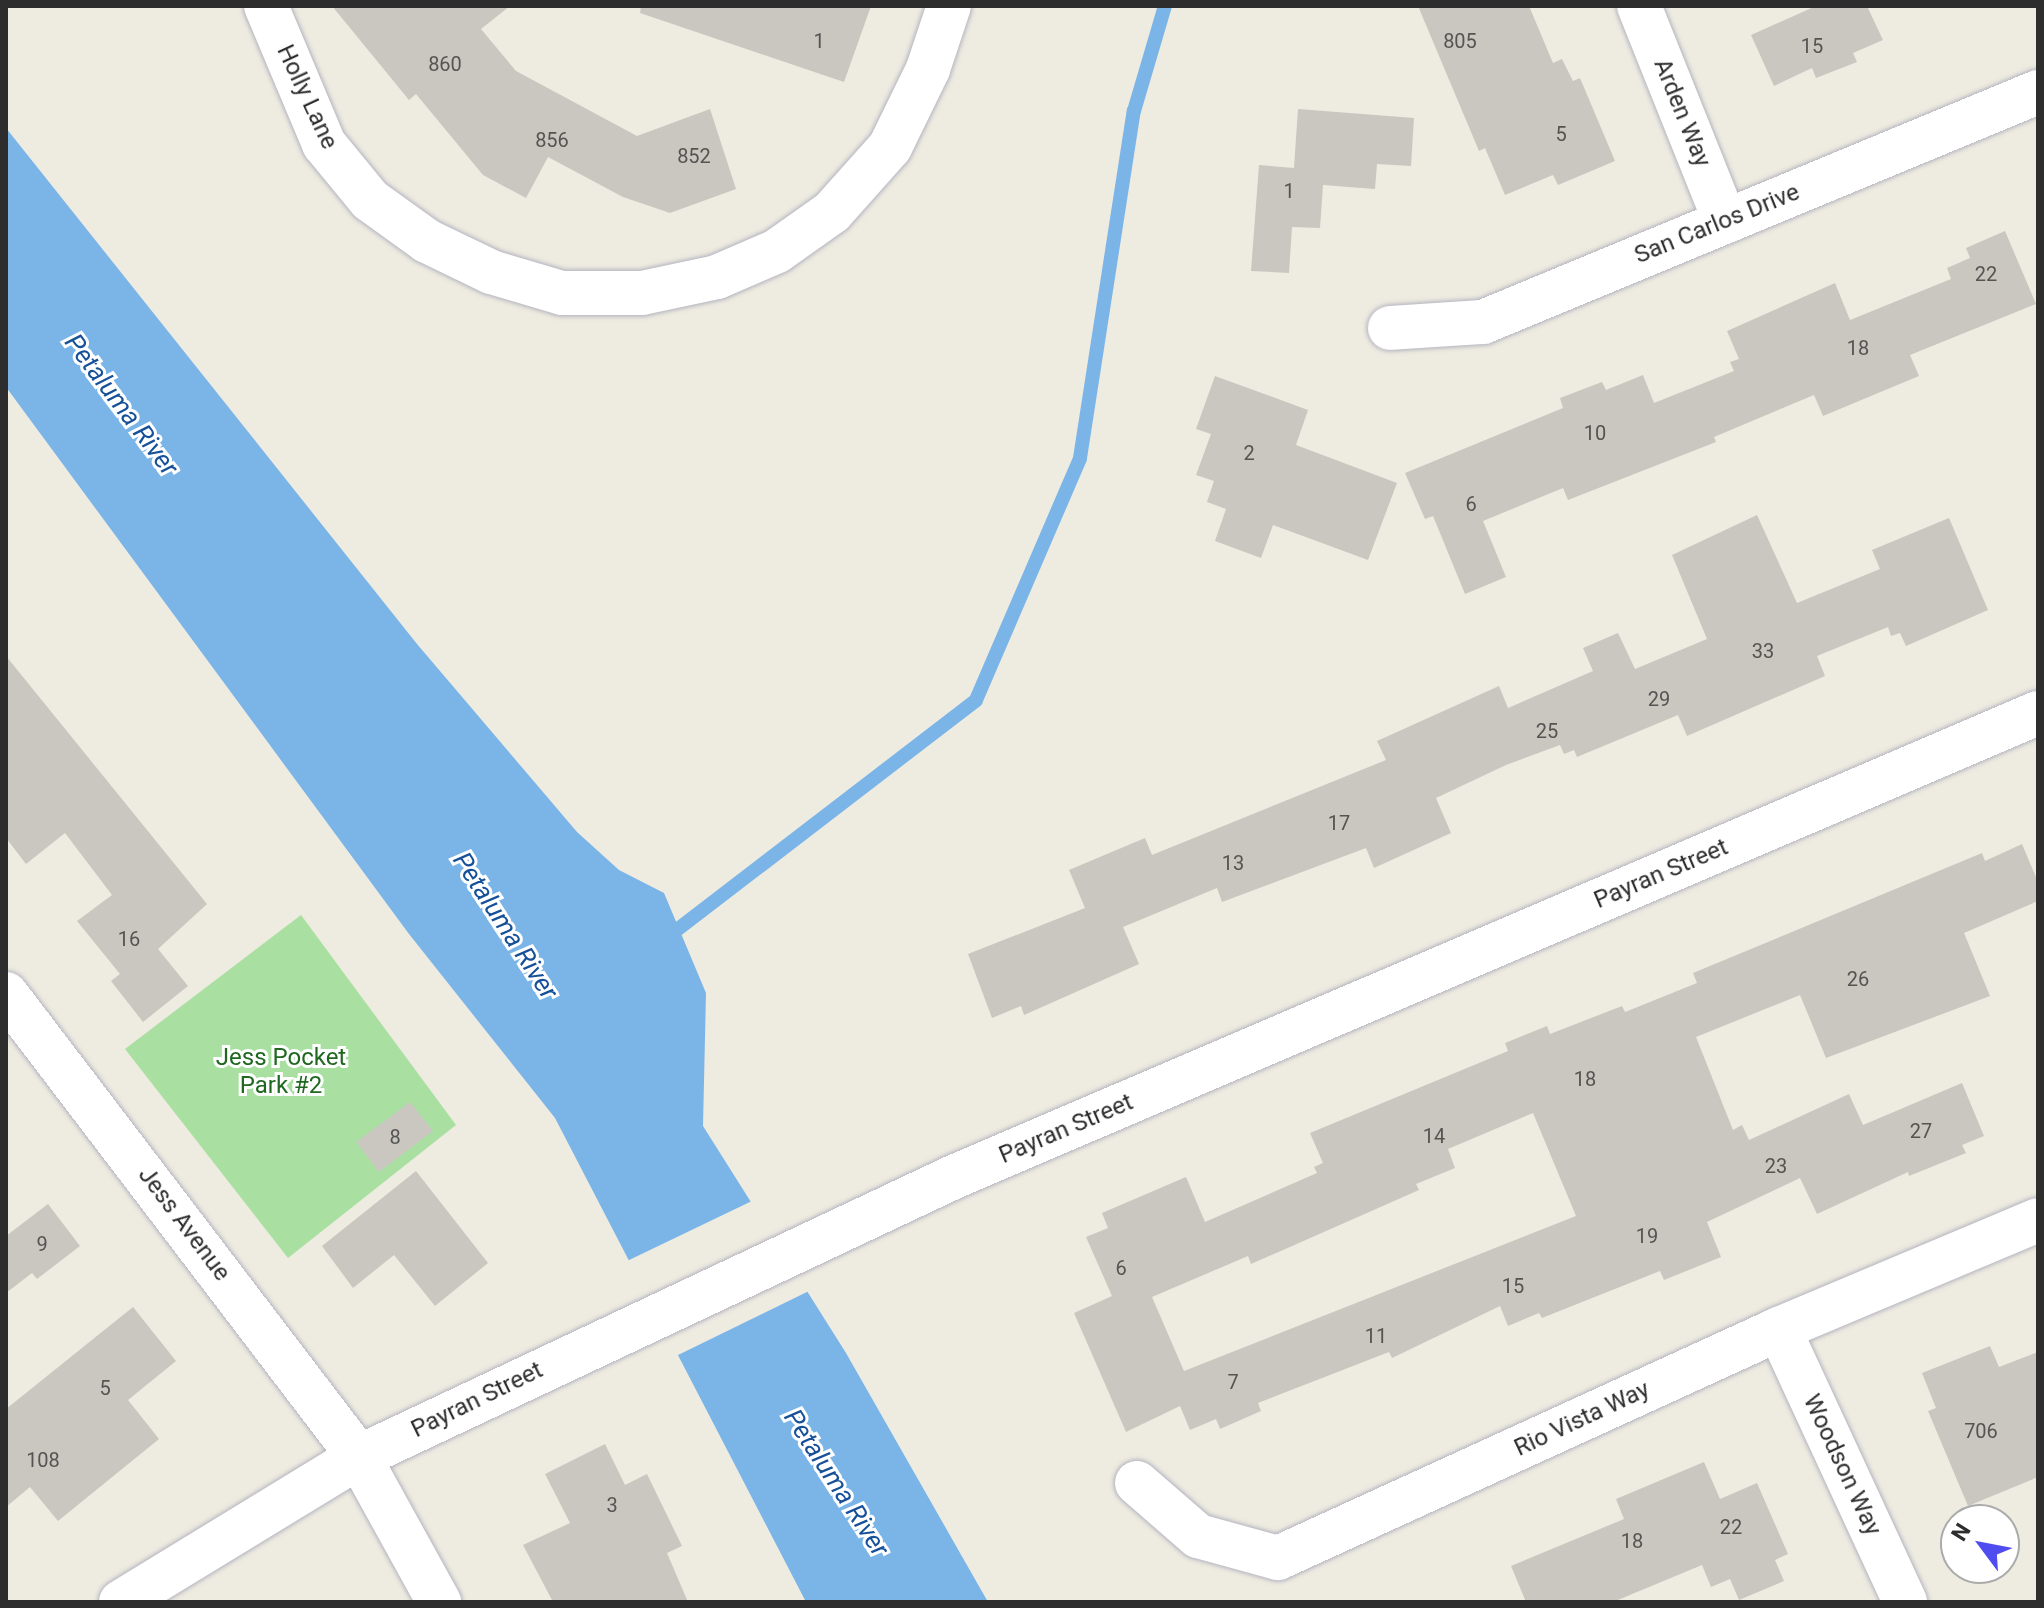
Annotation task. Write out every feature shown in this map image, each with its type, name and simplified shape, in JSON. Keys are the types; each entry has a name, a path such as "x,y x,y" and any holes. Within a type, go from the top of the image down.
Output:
{"street":[{"name":"Holly Lane","path":"266,6 324,144 370,200 427,241 491,272 562,293 642,293 717,277 777,251 832,212 890,147 928,69 949,6"},
{"name":"Arden Way","path":"1639,6 1725,221"},
{"name":"San Carlos Drive","path":"1390,328 1483,322 2038,92"},
{"name":"Payran Street","path":"121,1602 359,1457 956,1176 2038,713"},
{"name":"Jess Avenue","path":"6,994 359,1457 439,1602"},
{"name":"Rio Vista Way","path":"1137,1483 1198,1536 1278,1558 1779,1329 2038,1220"},
{"name":"Woodson Way","path":"1779,1329 1905,1602"}],"green space":[{"name":"Jess Pocket Park #2","path":"301,915 456,1125 288,1258 125,1049"}],"water":[{"name":"Petaluma River","path":"6,128 417,644 577,832 619,870 664,893 706,993 703,1126 846,1353 988,1602 806,1602 555,1118 409,934 6,387"}],"pier":[{"path":"754,1200 811,1290 674,1357 625,1262"}],"building":[{"path":"332,6 510,6 481,29 516,71 637,136 710,109 736,189 670,213 623,197 548,157 526,198 483,175 416,94 409,100"},
{"path":"641,6 871,6 844,82 640,13"},
{"path":"1418,6 1529,6 1553,63 1562,59 1573,81 1580,78 1615,161 1558,185 1553,175 1505,195 1485,148 1479,151"},
{"path":"1816,6 1867,6 1883,40 1853,53 1857,62 1816,78 1812,68 1774,86 1751,35"},
{"path":"1298,109 1414,118 1411,166 1377,164 1375,189 1323,185 1320,228 1292,227 1289,273 1251,271 1259,165 1294,168"},
{"path":"2005,231 2036,304 1910,355 1919,376 1823,416 1814,395 1714,437 1716,442 1568,500 1563,488 1483,521 1506,577 1465,594 1433,516 1425,519 1405,473 1563,408 1560,398 1602,382 1606,390 1643,375 1654,403 1734,371 1730,362 1739,359 1727,331 1835,283 1850,320 1951,279 1947,268 1970,258 1966,248"},
{"path":"1215,376 1308,410 1296,445 1397,483 1368,560 1273,525 1261,558 1215,541 1226,509 1207,502 1214,481 1196,475 1211,434 1196,429"},
{"path":"1757,515 1797,603 1880,569 1872,550 1949,518 1988,610 1906,646 1900,633 1891,636 1888,627 1817,656 1825,676 1687,736 1678,715 1577,757 1574,750 1564,754 1560,745 1506,765 1436,798 1451,833 1374,868 1366,848 1222,902 1217,888 1123,927 1139,964 1024,1015 1021,1006 992,1018 968,954 1085,908 1069,870 1145,838 1152,855 1386,760 1377,741 1499,686 1508,708 1593,671 1583,648 1618,633 1635,669 1707,639 1672,555"},
{"path":"6,656 207,904 158,949 188,986 143,1022 111,981 120,974 77,921 112,895 65,833 26,864 6,838"},
{"path":"2022,844 2038,882 2038,901 1964,933 1990,996 1826,1058 1800,995 1696,1037 1733,1130 1742,1125 1749,1140 1849,1094 1863,1125 1962,1083 1984,1136 1962,1145 1966,1153 1909,1176 1908,1172 1817,1214 1800,1178 1707,1222 1721,1257 1664,1280 1660,1271 1542,1318 1539,1313 1508,1326 1500,1306 1392,1358 1389,1352 1258,1403 1261,1411 1220,1429 1216,1419 1190,1430 1180,1406 1126,1432 1074,1313 1112,1296 1086,1237 1108,1228 1102,1213 1186,1177 1205,1222 1317,1173 1314,1167 1323,1163 1310,1133 1508,1051 1505,1043 1547,1026 1550,1034 1622,1006 1625,1012 1697,983 1693,973 1982,853 1985,861","holes":["1533,1113 1576,1216 1184,1371 1152,1297 1248,1256 1251,1264 1419,1190 1416,1184 1455,1168 1448,1149"]},
{"path":"410,1102 433,1131 379,1172 356,1142"},
{"path":"416,1171 488,1263 435,1306 394,1255 353,1288 322,1246"},
{"path":"48,1204 80,1246 37,1279 32,1273 6,1293 6,1236"},
{"path":"133,1307 176,1361 128,1400 159,1439 58,1521 30,1487 6,1507 6,1409"},
{"path":"1990,1346 1999,1367 2038,1352 2038,1477 1967,1504 1928,1411 1936,1408 1922,1373"},
{"path":"605,1444 625,1485 647,1474 682,1546 667,1553 688,1602 553,1602 523,1545 570,1523 545,1474"},
{"path":"1704,1462 1720,1499 1757,1483 1788,1554 1775,1560 1784,1581 1739,1600 1730,1579 1711,1587 1702,1565 1613,1602 1526,1602 1511,1566 1624,1519 1616,1499"}],"waterway":[{"path":"665,939 976,700 1080,458 1134,111 1165,6"}]}
